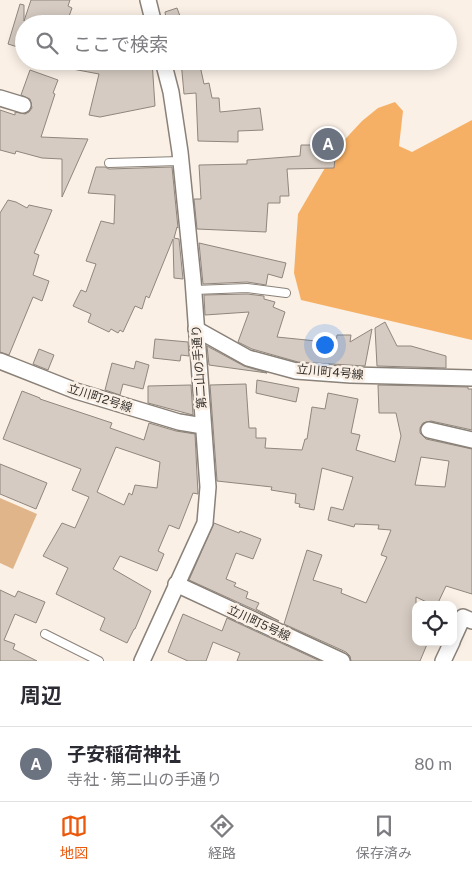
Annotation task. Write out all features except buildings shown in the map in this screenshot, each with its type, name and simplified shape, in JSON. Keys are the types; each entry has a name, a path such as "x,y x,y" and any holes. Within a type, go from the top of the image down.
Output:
{"street":[{"path":"148,0 152,15"},
{"name":"第二山の手通り","path":"142,661 205,524 208,487 194,290 180,161 171,92 166,70"},
{"path":"0,98 23,105"},
{"name":"立川町4号線","path":"196,329 248,358 296,370 351,375 472,378"},
{"name":"立川町2号線","path":"0,361 76,391 179,422 203,426"},
{"path":"429,430 472,440"},
{"name":"立川町5号線","path":"176,584 342,661"},
{"path":"457,630 463,617 472,621"},
{"path":"443,661 450,646"}],"lane":[{"path":"109,163 180,161"},
{"path":"194,290 247,288 286,293"},
{"path":"45,634 99,661"}],"shaded area":[{"path":"395,102 403,111 399,146 412,152 472,120 472,340 301,300 294,273 298,214 336,149 362,121 378,108"},
{"path":"0,498 37,514 13,569 0,563"}],"place":[{"name":"子安稲荷神社","path":"328,144"}]}
